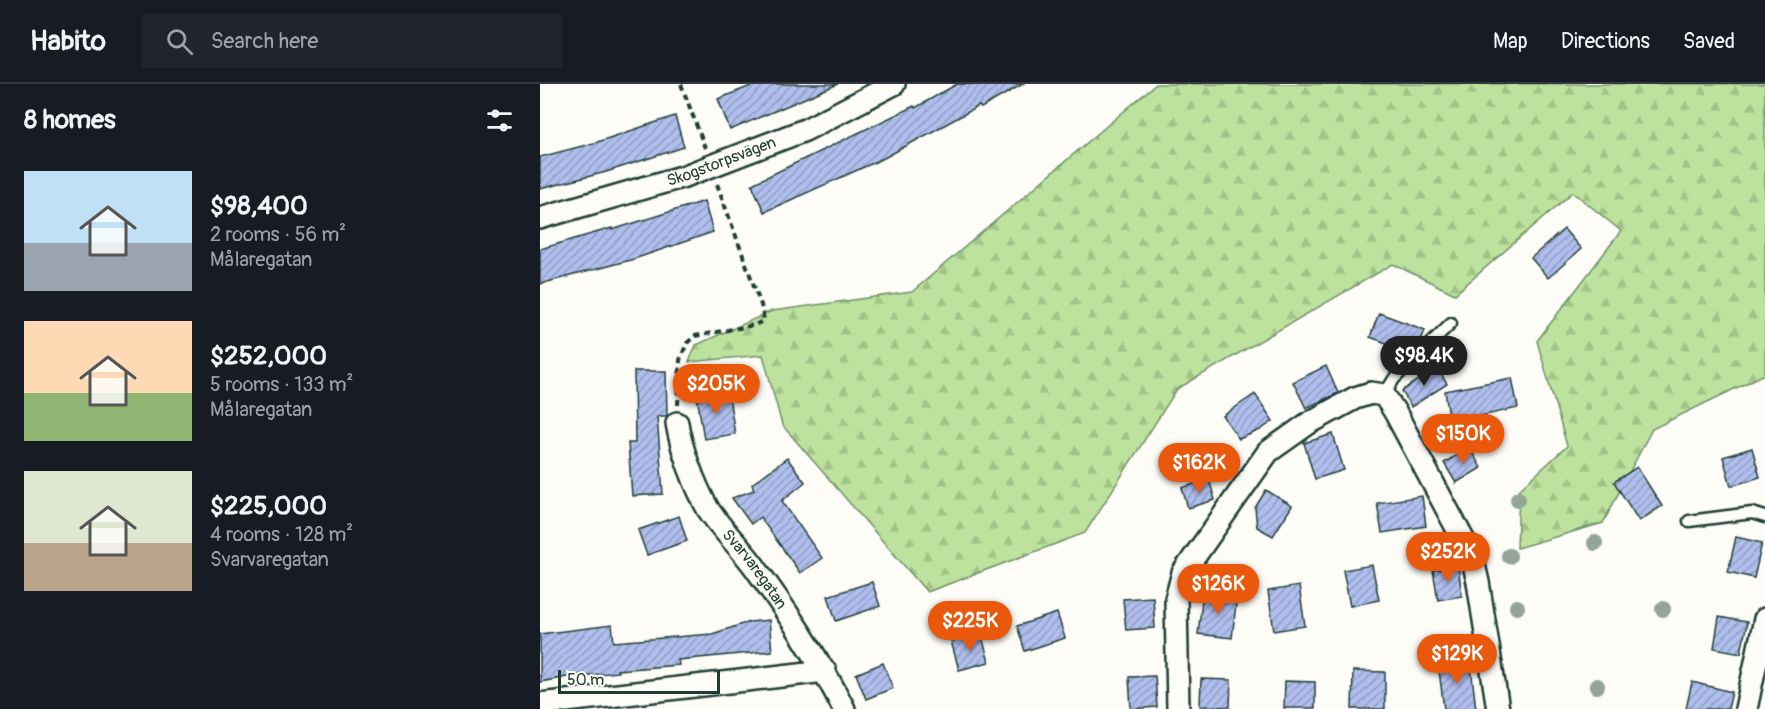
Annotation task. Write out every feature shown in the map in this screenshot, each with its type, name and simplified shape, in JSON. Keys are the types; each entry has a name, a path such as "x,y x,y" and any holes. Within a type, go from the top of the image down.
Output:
{"street":[{"name":"Skogstorpsvägen","path":"540,218 686,176 805,130 894,84"},
{"path":"1178,709 1176,599 1184,573 1268,453 1309,423 1355,398 1371,393 1384,395 1395,412 1472,556 1497,709"},
{"name":"Svarvaregatan","path":"677,423 681,447 708,509 753,565 825,671 844,709"},
{"path":"1746,709 1765,619"},
{"path":"540,704 825,671"}],"lane":[{"path":"1384,395 1394,378 1451,323"},
{"path":"1689,521 1752,513 1765,517"}],"path":[{"path":"677,423 680,360 687,343 695,336 755,325 764,320 761,305 681,84"}],"green space":[{"path":"1156,84 1765,84 1765,374 1652,429 1603,523 1517,548 1519,490 1567,446 1537,341 1621,231 1573,192 1455,294 1393,264 1177,389 1085,533 927,592 782,425 763,355 689,362 696,345 772,311 912,292"}],"building":[{"path":"756,84 838,84 730,130 718,99"},
{"path":"957,84 1023,84 884,158 764,212 752,184 914,106 915,108"},
{"path":"675,116 684,147 606,172 540,189 540,157 594,143"},
{"path":"704,201 713,232 634,259 540,284 540,249 612,228 612,230"},
{"path":"1564,229 1581,249 1548,278 1531,258"},
{"path":"1379,313 1425,330 1420,343 1411,352 1370,337"},
{"path":"1326,366 1338,393 1306,408 1293,382"},
{"path":"1437,368 1447,384 1411,407 1402,391"},
{"path":"634,371 666,371 667,416 657,416 663,494 632,496 628,443 635,443"},
{"path":"1512,378 1518,408 1450,423 1445,391"},
{"path":"728,391 735,434 704,439 697,396"},
{"path":"1255,394 1273,421 1260,430 1239,439 1223,416"},
{"path":"1333,434 1344,470 1315,479 1304,443"},
{"path":"1469,447 1481,468 1456,483 1444,463"},
{"path":"1752,448 1760,477 1731,486 1723,457"},
{"path":"787,458 805,482 782,501 822,558 800,573 760,517 751,524 732,498 754,490 752,484"},
{"path":"1637,467 1662,506 1639,521 1614,482"},
{"path":"1209,479 1215,500 1188,508 1182,488"},
{"path":"1266,490 1292,506 1273,536 1257,527 1255,508"},
{"path":"1422,496 1426,526 1382,533 1377,503"},
{"path":"679,516 687,541 647,555 638,530"},
{"path":"1736,537 1762,543 1754,578 1728,572"},
{"path":"1372,565 1379,600 1350,606 1343,570"},
{"path":"1458,566 1462,596 1438,600 1433,570"},
{"path":"872,582 880,606 836,621 828,596"},
{"path":"1299,586 1305,626 1274,631 1268,591"},
{"path":"1203,592 1237,596 1232,638 1198,634"},
{"path":"1153,597 1155,628 1126,630 1123,599"},
{"path":"1057,613 1065,638 1025,651 1017,626"},
{"path":"1719,617 1747,622 1741,653 1714,648"},
{"path":"769,620 772,651 678,660 679,665 617,670 618,672 583,676 583,674 540,682 540,634 612,625 614,642 712,634 749,622"},
{"path":"981,633 989,662 959,670 951,641"},
{"path":"1470,659 1476,709 1444,709 1438,663"},
{"path":"883,663 893,688 866,699 856,674"},
{"path":"1353,671 1385,672 1385,709 1352,709"},
{"path":"1155,676 1157,707 1131,709 1129,677"},
{"path":"1201,679 1231,680 1230,707 1200,706"},
{"path":"1285,681 1315,682 1315,708 1284,708"},
{"path":"1692,682 1732,692 1728,709 1686,709"}]}
